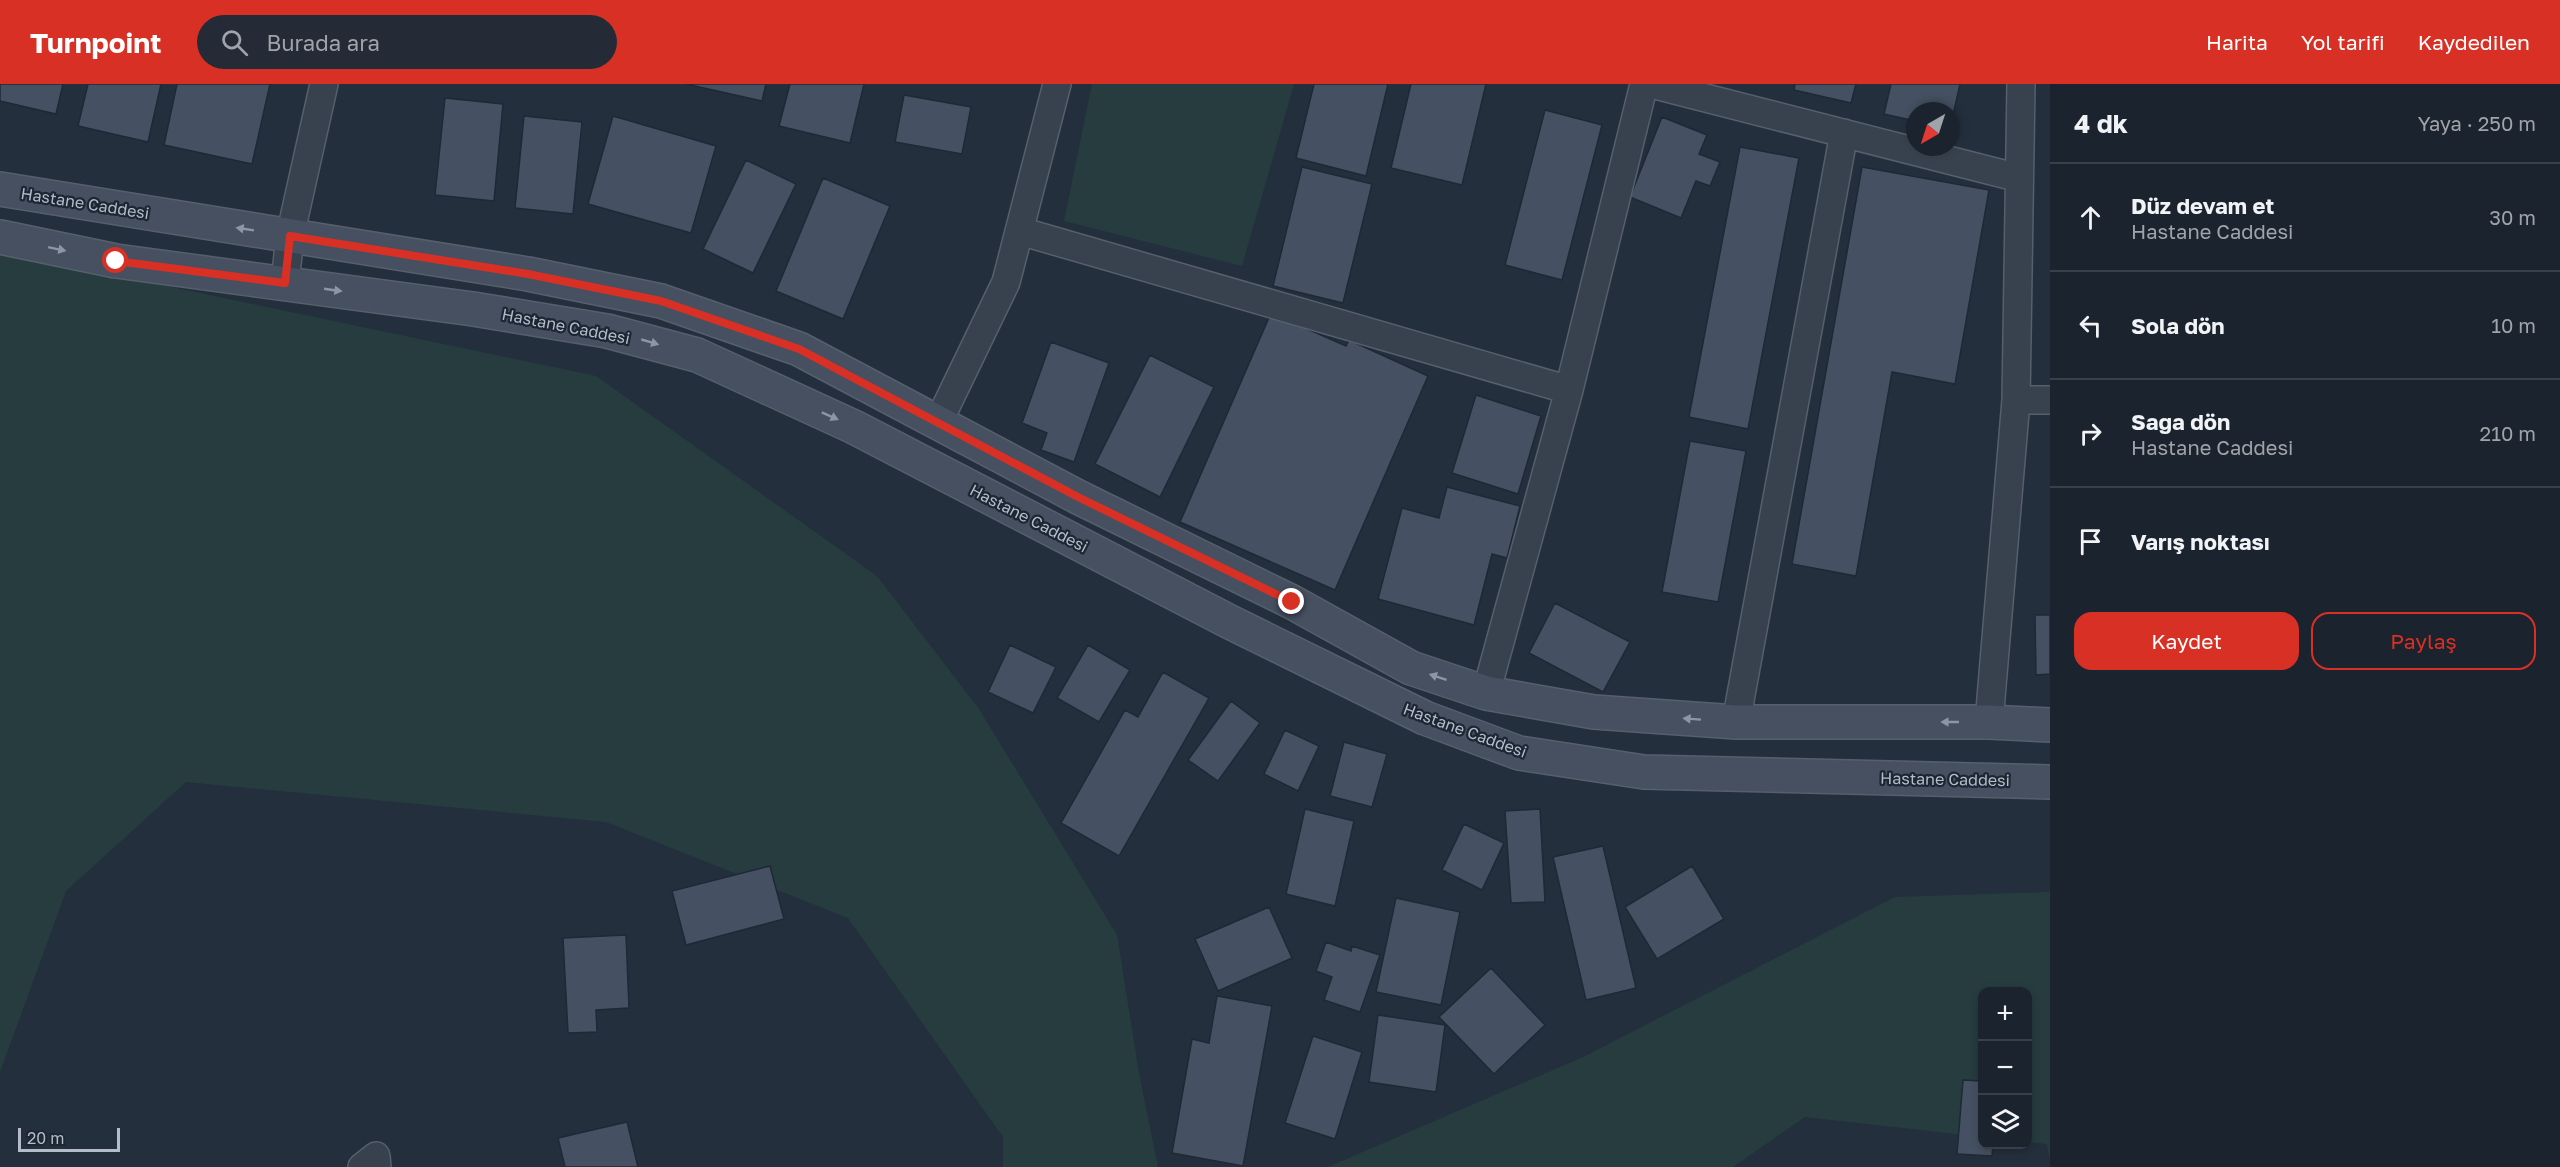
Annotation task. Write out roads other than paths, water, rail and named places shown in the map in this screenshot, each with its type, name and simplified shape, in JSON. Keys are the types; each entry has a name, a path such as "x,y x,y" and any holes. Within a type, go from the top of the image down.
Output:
{"main road":[{"name":"Hastane Caddesi","path":"0,189 528,274 661,301 799,349 1089,502 1292,602 1410,668 1486,693 1594,712 1736,722 1989,722 2050,725"},
{"name":"Hastane Caddesi","path":"0,237 116,261 473,309 607,331 697,356 854,427 1230,622 1425,718 1519,753 1644,772 2050,782"}],"street":[{"path":"285,283 290,236 324,84"},
{"path":"938,423 1006,282 1057,84"},
{"path":"1486,693 1569,390 1644,84"},
{"path":"1651,84 2019,178"},
{"path":"1989,722 2016,400 2021,84"},
{"path":"1736,722 1844,133"},
{"path":"1020,231 1569,390"},
{"path":"2016,400 2050,400"},
{"path":"362,1167 376,1156 377,1167"}]}
